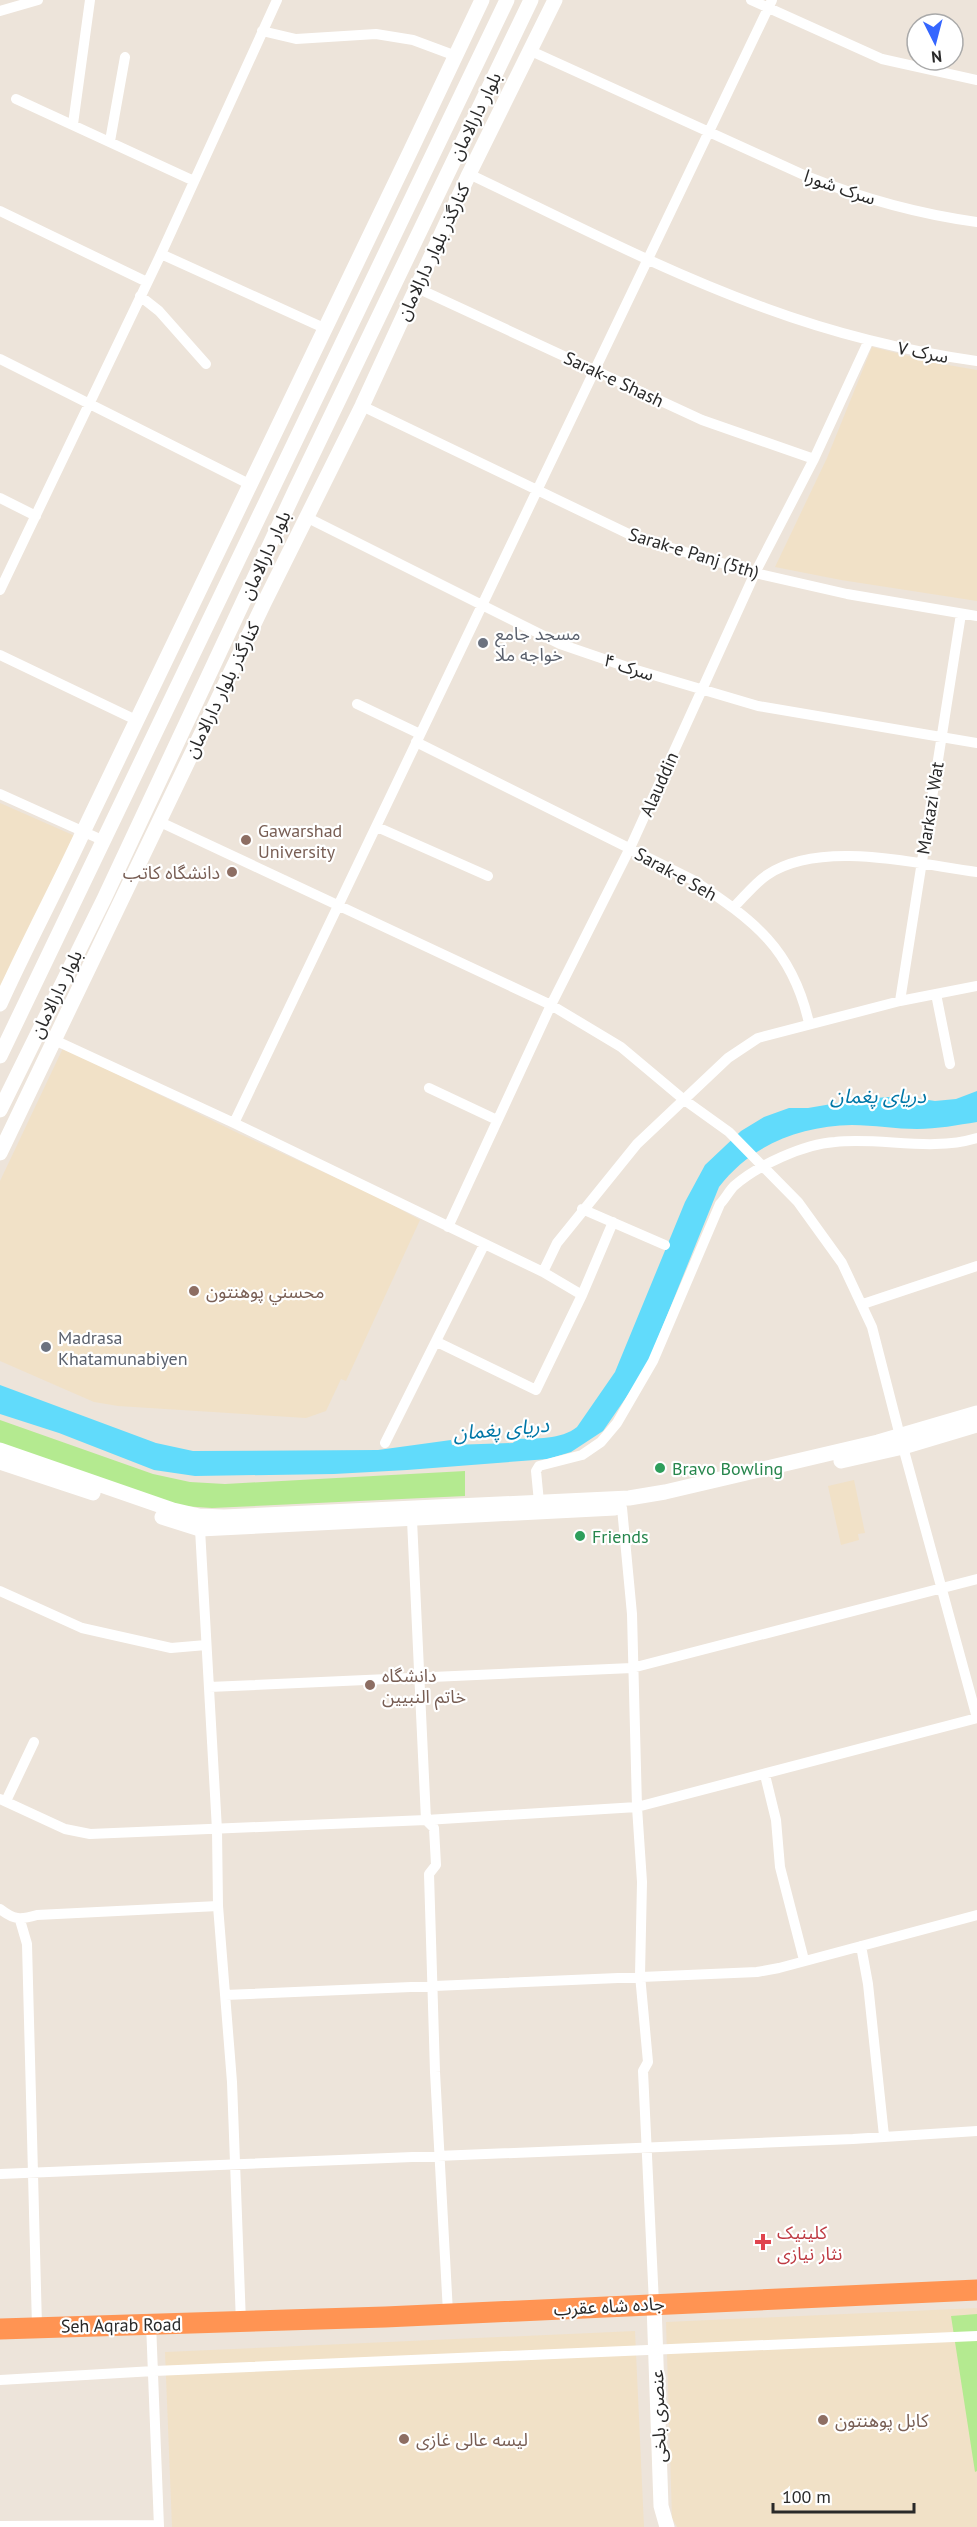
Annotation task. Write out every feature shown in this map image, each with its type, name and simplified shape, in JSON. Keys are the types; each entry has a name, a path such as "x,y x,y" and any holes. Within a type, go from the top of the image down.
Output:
{"highway":[{"name":"جاده شاه عقرب","path":"241,2323 977,2290"},
{"name":"Seh Aqrab Road","path":"0,2328 151,2323 241,2323"}],"main road":[{"path":"0,1004 482,0"},
{"name":"بلوار دارالامان","path":"0,1056 507,0"},
{"name":"بلوار دارالامان","path":"0,1110 104,899 294,493 531,0"},
{"name":"کنارگذر بلوار دارالامان","path":"0,1153 158,821 362,406 469,174 555,0"},
{"path":"104,899 118,905"},
{"path":"0,1450 173,1510 199,1516 622,1508 681,1498 902,1442 977,1413"},
{"path":"0,1462 200,1530 412,1520 539,1502 628,1498 977,1425"},
{"name":"عنصری بلخی","path":"654,2304 661,2506 665,2524"}],"street":[{"path":"0,10 38,0"},
{"path":"73,124 90,0"},
{"path":"0,590 161,254 277,0"},
{"path":"751,0 770,4 882,59 977,81"},
{"path":"234,1123 339,907 593,369 710,132 770,4"},
{"path":"262,31 296,39 386,36 413,40 456,56"},
{"name":"سرک شورا","path":"531,51 846,192 941,217 977,222"},
{"path":"110,141 125,57"},
{"path":"16,99 194,181"},
{"name":"سرک ۷","path":"469,174 648,259 764,308 869,340 922,353 977,361"},
{"path":"0,211 147,282"},
{"path":"161,254 324,328"},
{"name":"Sarak-e Shash","path":"417,288 702,420 814,459"},
{"path":"140,296 159,311 206,364"},
{"name":"Alauddin","path":"448,1227 551,1005 630,848 755,573 814,459 869,340"},
{"path":"0,359 251,485"},
{"name":"Sarak-e Panj (5th)","path":"362,406 635,537 755,573 847,594 977,616"},
{"path":"0,498 36,516"},
{"name":"سرک ۴","path":"306,517 560,644 758,706 977,743"},
{"name":"Markazi Wat","path":"900,1001 961,614"},
{"path":"0,656 136,720"},
{"name":"Sarak-e Seh","path":"357,704 418,738 693,880 734,908 767,875 794,863 817,857 864,856 977,872"},
{"path":"0,794 102,840"},
{"path":"34,1742 3,1800 64,1829 90,1834 426,1820 637,1807 977,1718 872,1327 842,1263 816,1225 763,1164 729,1132 683,1099 621,1047 551,1005 158,821"},
{"path":"377,827 489,876"},
{"path":"734,908 766,936 786,960 803,996 809,1023"},
{"path":"543,1272 557,1243 582,1209 637,1144 728,1059 758,1038 900,1001 977,986"},
{"path":"936,994 950,1064"},
{"path":"37,1032 234,1123 543,1272 582,1295"},
{"path":"429,1088 497,1120"},
{"path":"539,1502 536,1472 539,1466 588,1452 601,1442 617,1423 653,1361 720,1204 734,1186 763,1164 834,1142 929,1145 977,1138"},
{"path":"582,1209 665,1245"},
{"path":"437,1342 536,1390 582,1295 613,1222"},
{"path":"385,1443 484,1245"},
{"path":"863,1304 977,1266"},
{"path":"622,1508 632,1614 637,1807 642,1882 640,1976 648,2062 643,2072 654,2304"},
{"path":"412,1520 426,1820 434,1828 436,1865 429,1874 435,2072 448,2313"},
{"path":"200,1530 217,1830 218,1906 236,2163 241,2323"},
{"path":"209,1687 632,1668 977,1579"},
{"path":"0,1591 82,1628 171,1648 206,1645"},
{"path":"765,1775 776,1820 780,1867 804,1960"},
{"path":"0,1909 12,1918 20,1920 37,1915 218,1906"},
{"path":"225,1995 758,1972 977,1915"},
{"path":"20,1920 27,1944 37,2327"},
{"path":"861,1946 868,1984 884,2136"},
{"path":"0,2174 977,2131"},
{"path":"2,2527 159,2526 151,2323"},
{"path":"0,2380 154,2371 977,2336"}],"shaded area":[{"path":"872,347 977,370 977,601 841,580 775,567 827,458"},
{"path":"0,803 75,836 0,996"},
{"name":"محسني پوهنتون","path":"64,1046 240,1134 376,1196 420,1220 346,1381 341,1379 326,1411 306,1418 118,1406 94,1402 0,1361 0,1181"},
{"path":"854,1480 865,1533 858,1534 859,1540 841,1545 828,1486"},
{"name":"کابل پوهنتون","path":"977,2308 977,2527 677,2527 672,2518 666,2322"},
{"name":"لیسه عالی غازی","path":"635,2331 644,2527 172,2527 165,2352"}],"green space":[{"path":"0,1420 153,1474 190,1482 225,1484 465,1471 465,1496 212,1508 182,1506 0,1445"},
{"path":"977,2314 977,2471 975,2472 951,2316"}],"water":[{"path":"977,1091 977,1122 925,1129 852,1125 814,1129 761,1149 732,1172 719,1187 645,1370 603,1431 571,1452 548,1459 407,1470 334,1474 195,1476 154,1470 59,1433 0,1414 0,1385 156,1443 193,1451 378,1450 451,1440 452,1445 513,1443 516,1439 548,1438 564,1434 577,1427 615,1372 685,1202 705,1165 741,1131 764,1117 789,1108 808,1108 861,1099 903,1096 935,1101 956,1099"}],"place":[{"name":"مسجد جامع خواجه ملا","path":"483,643"},
{"name":"Gawarshad University","path":"246,840"},
{"name":"دانشگاه کاتب","path":"232,872"},
{"name":"محسني پوهنتون","path":"194,1291"},
{"name":"Madrasa Khatamunabiyen","path":"46,1347"},
{"name":"Bravo Bowling","path":"660,1468"},
{"name":"Friends","path":"580,1536"},
{"name":"دانشگاه خاتم النبیین","path":"370,1685"},
{"name":"کلینیک نثار نیازی","path":"763,2242"},
{"name":"کابل پوهنتون","path":"823,2420"},
{"name":"لیسه عالی غازی","path":"404,2439"}],"water label":[{"name":"دریای پغمان","path":"878,1096"},
{"name":"دریای پغمان","path":"501,1429"}]}
